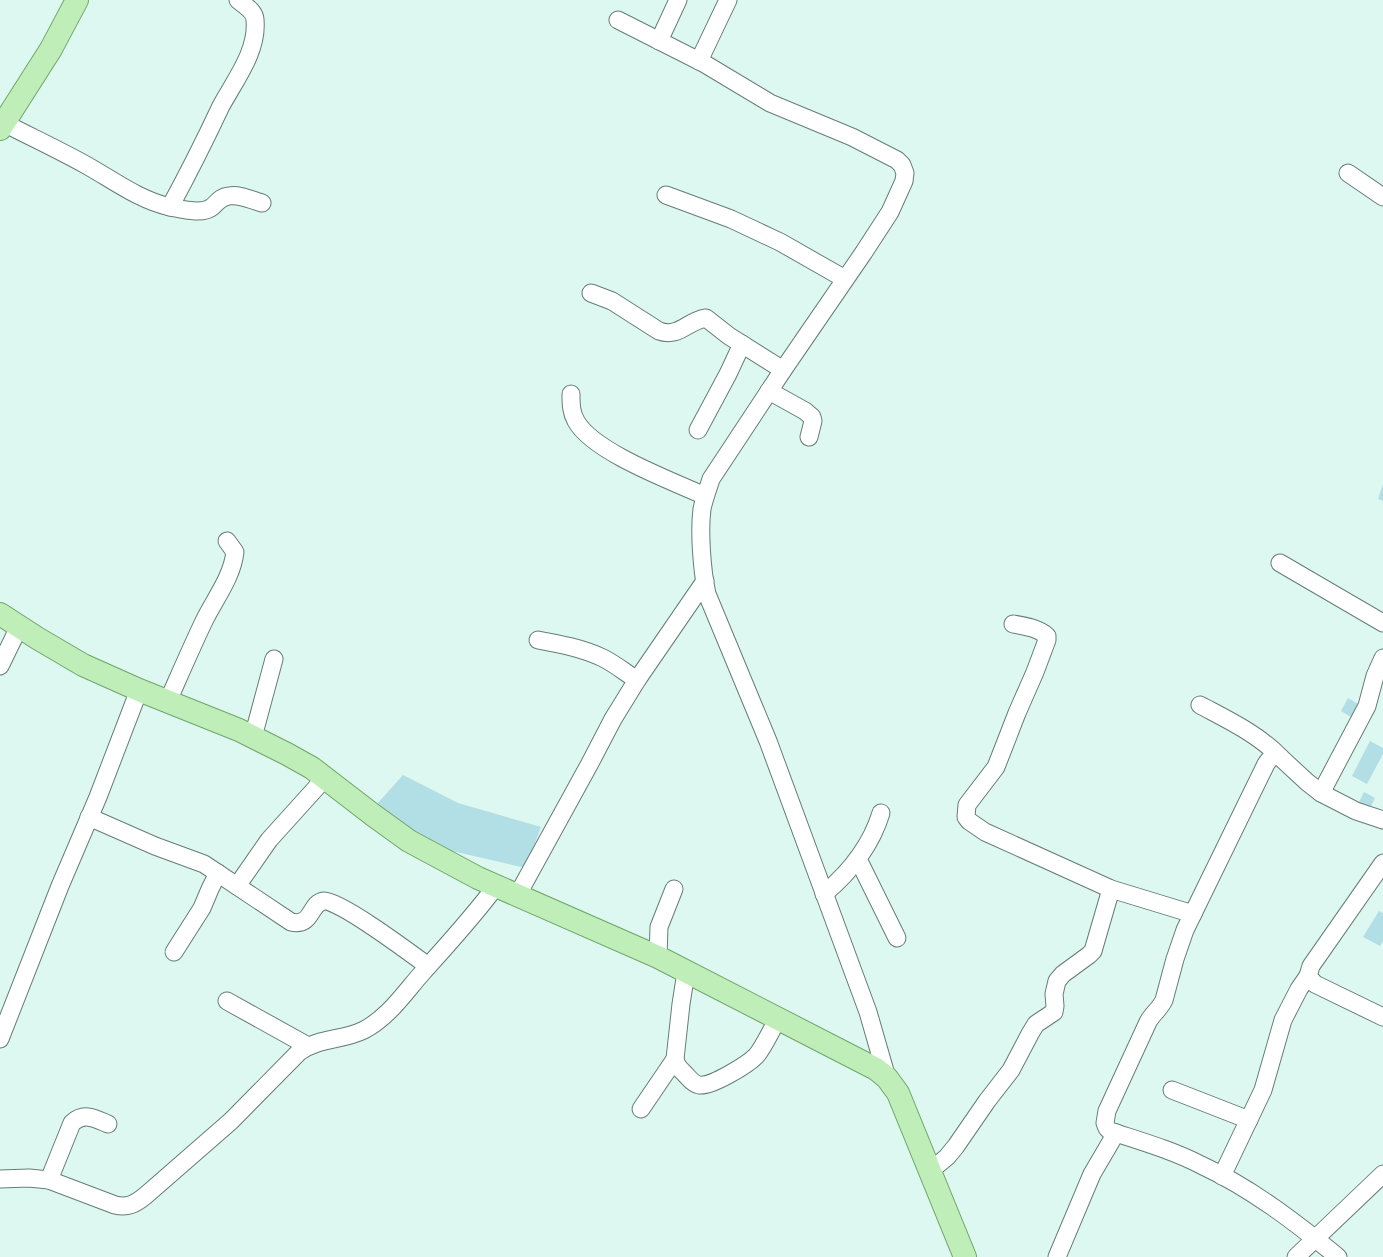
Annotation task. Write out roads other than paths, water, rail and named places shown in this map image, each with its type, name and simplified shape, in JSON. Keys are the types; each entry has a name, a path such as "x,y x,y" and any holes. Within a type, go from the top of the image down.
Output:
{"main road":[{"path":"2,126 50,49 77,0"},
{"path":"0,614 83,665 139,690 239,730 287,754 312,768 409,841 478,878 658,957 876,1069 887,1078 898,1093 965,1257"}],"street":[{"path":"170,207 189,173 250,52 255,32 256,18 253,13 238,0"},
{"path":"659,41 678,0"},
{"path":"699,61 728,0"},
{"path":"618,20 699,61 770,103 852,137 897,160 902,165 905,173 904,181 890,212 711,479 705,496 701,522 704,581 707,594 768,741 868,1012 887,1078"},
{"path":"2,126 86,165 144,199 170,207 204,210 211,208 221,198 236,195 262,203"},
{"path":"1348,173 1383,197"},
{"path":"666,195 718,214 780,242 845,279"},
{"path":"591,293 612,301 659,332 669,334 677,332 696,320 706,318 729,336 783,370"},
{"path":"698,430 728,374 742,344"},
{"path":"769,391 805,411 812,417 813,421 809,437"},
{"path":"571,394 571,408 576,422 595,440 613,453 705,496"},
{"path":"168,701 205,619 221,591 232,565 235,552 228,541"},
{"path":"1280,563 1383,623"},
{"path":"517,896 589,766 613,719 637,680 704,581"},
{"path":"1013,624 1030,627 1043,632 1047,636 1047,640 996,767 967,805 966,817 969,821 985,832 1111,889 1193,914"},
{"path":"0,666 19,627"},
{"path":"538,640 565,644 595,655 637,680"},
{"path":"1321,793 1367,706 1375,676 1383,658"},
{"path":"252,737 274,659"},
{"path":"0,1039 139,690"},
{"path":"1200,705 1249,732 1272,748 1280,757 1321,793 1356,811 1383,820"},
{"path":"1280,757 1275,756 1270,758 1266,764 1185,930 1162,1005 1148,1022 1107,1111 1105,1123 1110,1131 1173,1152 1201,1164 1250,1191 1315,1238 1338,1257"},
{"path":"236,886 273,835 325,778"},
{"path":"824,894 841,880 858,859 870,841 881,812"},
{"path":"89,817 155,846 204,864 290,922 297,924 304,922 319,903 324,901 339,905 428,966"},
{"path":"858,859 897,938"},
{"path":"1222,1176 1263,1090 1283,1020 1308,976 1311,966 1382,867"},
{"path":"174,952 202,908 218,874"},
{"path":"0,1179 29,1178 49,1180 115,1205 124,1207 134,1204 231,1121 289,1061 308,1046 317,1042 364,1030 388,1013 474,915 496,886"},
{"path":"658,957 659,927 674,889"},
{"path":"930,1171 947,1157 956,1146 987,1100 1011,1070 1036,1024 1054,1012 1056,1006 1054,994 1058,981 1063,974 1093,951 1111,889"},
{"path":"686,972 675,1059 676,1065 679,1069 694,1083 708,1085 752,1060 758,1054 778,1019"},
{"path":"1308,976 1315,984 1383,1017"},
{"path":"227,1001 308,1046"},
{"path":"641,1109 675,1059"},
{"path":"1172,1090 1249,1120"},
{"path":"49,1180 72,1123 77,1118 86,1116 108,1124"},
{"path":"1057,1257 1092,1174 1116,1133"},
{"path":"1296,1257 1383,1174"}]}
